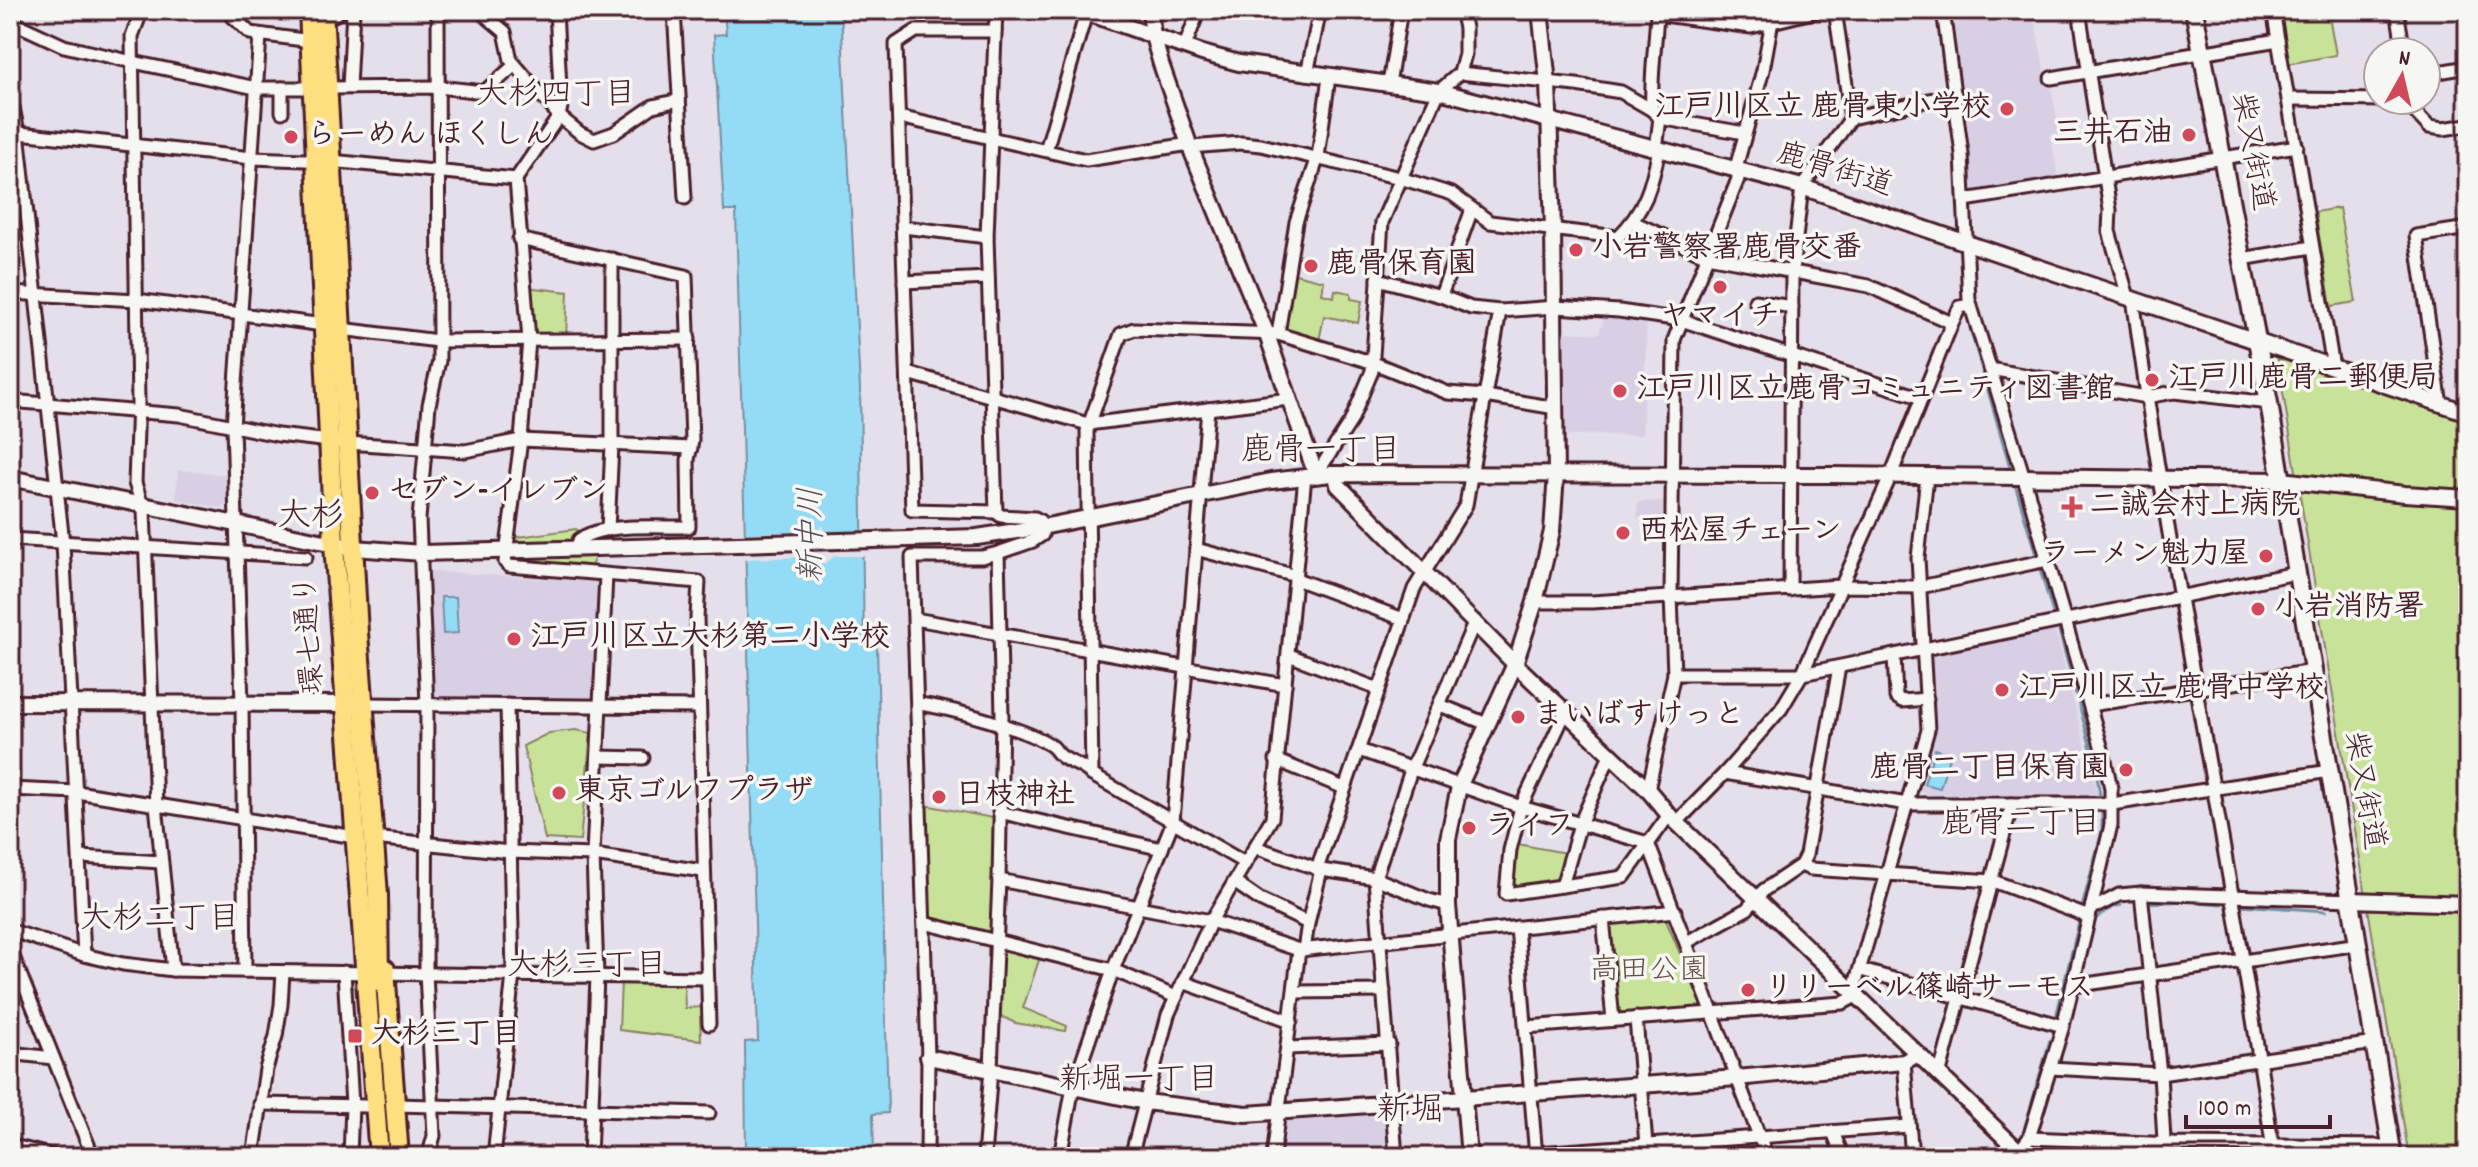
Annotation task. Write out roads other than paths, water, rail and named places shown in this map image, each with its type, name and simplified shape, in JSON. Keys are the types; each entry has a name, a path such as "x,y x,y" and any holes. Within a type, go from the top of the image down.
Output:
{"main road":[{"name":"柴又街道","path":"2194,10 2269,403 2392,1152"},
{"name":"環七通り","path":"320,88 311,41 324,11"},
{"name":"環七通り","path":"324,11 320,88 338,442 334,544 354,704 369,897 367,972"},
{"name":"環七通り","path":"338,442 354,548 354,704"},
{"path":"367,972 376,1011 391,1157"},
{"path":"367,972 396,1105 399,1157"},
{"path":"367,972 359,1106 369,1157"},
{"path":"376,1011 379,1157"}],"street":[{"path":"142,10 132,36 138,412 135,483 141,504 146,549 156,805 173,970"},
{"path":"226,10 241,26 260,36 311,41"},
{"path":"349,87 353,10"},
{"path":"428,1157 434,1136 426,972 427,705 419,519 429,405 439,361 438,10"},
{"path":"556,10 559,116 516,179 529,340 521,440 505,562 509,566 699,582 699,707 709,1024"},
{"path":"674,10 685,198"},
{"path":"996,10 987,237 996,512"},
{"path":"1131,1157 1160,1039 1176,997 1211,921 1272,818 1296,577 1310,475 1272,333 1190,146 1153,36 1150,10"},
{"path":"1185,46 1199,10"},
{"path":"1307,74 1320,10"},
{"path":"1389,84 1401,10"},
{"path":"1310,475 1351,421 1374,363 1382,222 1439,91 1460,73 1465,54 1461,10"},
{"path":"1469,1157 1448,905 1448,839 1459,787 1515,664 1535,602 1552,531 1556,474 1550,121 1540,10"},
{"path":"899,117 1086,160 1190,146 1241,143 1318,157 1452,194 1490,222 1618,237 1640,213 1653,179 1657,149 1657,12 1751,27 1821,10"},
{"path":"1835,10 1851,118"},
{"path":"1943,10 1955,94 1965,200 1967,285 1971,305 2090,705 2109,777 2112,804 2111,825 2063,1026 2029,1138 2020,1155"},
{"path":"2079,10 2110,210 2109,231 2130,298 2273,1151"},
{"path":"2273,10 2333,367"},
{"path":"2397,10 2401,36"},
{"path":"1046,150 1084,11"},
{"name":"鹿骨街道","path":"1084,11 1153,36 1258,67 1439,91 1802,187 2468,413"},
{"path":"488,12 505,32 515,65 559,116 594,140 614,133 653,106 679,100"},
{"path":"10,21 64,46 256,88 438,87 484,92 515,65"},
{"path":"1648,790 1674,674 1671,596 1674,436 1671,418 1674,340 1738,179 1737,164 1763,70 1772,21"},
{"path":"927,1157 928,1057 912,557 982,557 1033,541 1042,535 1042,527 1035,518 1001,516 996,512 912,510 896,44 916,31 995,31"},
{"path":"245,971 242,704 233,427 260,36"},
{"path":"2051,78 2278,40"},
{"path":"2442,71 2468,67"},
{"path":"1460,73 1621,92 1656,114 1744,133"},
{"path":"1272,333 1296,222 1318,157 1329,77"},
{"path":"282,88 282,112"},
{"path":"10,93 63,543 84,955"},
{"path":"1790,590 1792,272 1802,187 1851,118 1955,94"},
{"path":"2289,99 2362,100"},
{"path":"2420,116 2429,127 2443,129 2468,125"},
{"path":"14,132 252,158 324,161 516,179"},
{"path":"1965,200 2297,146"},
{"path":"1441,296 1472,209"},
{"path":"1633,222 1707,256 1869,286 1952,323"},
{"path":"903,227 987,237"},
{"path":"2441,405 2416,236 2468,228"},
{"path":"519,239 686,276 691,448 688,460 689,527 608,530 584,536 579,540 579,547"},
{"path":"2242,259 2312,247"},
{"path":"608,530 612,445 612,259"},
{"path":"904,282 988,278"},
{"path":"1378,279 1441,296 1471,308 1500,311 1555,307 1619,311 1681,320 1922,398"},
{"path":"10,293 137,300 438,341 689,339"},
{"path":"1755,301 1792,307"},
{"path":"1565,713 1521,807 1510,850 1506,894 1624,877 1648,843 1725,773 1781,709 1802,674 1844,586 1952,323 1960,307 1971,305"},
{"path":"1273,1157 1295,992 1319,870 1344,788 1414,589 1466,505 1500,311"},
{"path":"1092,775 1088,424 1121,334 1134,329 1272,333 1374,363 1448,393 1556,408"},
{"path":"1990,369 2146,397 2174,392 2269,403"},
{"path":"908,373 1088,424 1289,399"},
{"path":"10,401 179,415 233,427 338,442 465,451 521,440 691,448"},
{"path":"1060,1157 1073,1087 1113,970 1173,821 1208,409"},
{"path":"1336,474 1338,485 1515,664 1855,994 1910,1058 1939,1076 2020,1155"},
{"path":"10,478 354,548 422,553 977,537 1310,475 1336,474 1891,475 2281,480 2468,498"},
{"path":"1526,1027 1843,1003 1855,994 1928,730 1918,558 1927,476"},
{"path":"10,539 306,557"},
{"path":"1196,549 1296,577 1403,619"},
{"path":"984,1157 999,880 1001,725 998,553"},
{"path":"1535,602 1844,586 1920,587 2047,560"},
{"path":"1674,674 1802,674 2296,573"},
{"path":"590,1157 597,976 593,855 606,575"},
{"path":"915,619 1285,685"},
{"path":"1396,1157 1375,878 1411,770 1475,621"},
{"path":"1289,655 1378,689"},
{"path":"1894,656 1896,697 1902,701 1927,699"},
{"path":"1687,942 1747,909 1764,890 1801,865 1806,855 1839,667"},
{"path":"2090,705 2313,671"},
{"path":"10,703 699,707"},
{"path":"918,704 938,706 1001,725 1051,746 1062,757 1084,766 1092,775 1245,863"},
{"path":"494,1157 513,974 507,705"},
{"path":"1440,705 1487,724"},
{"path":"1359,750 1521,807 1648,843"},
{"path":"1562,886 1580,824 1610,755"},
{"path":"598,757 643,758"},
{"path":"1276,760 1344,788"},
{"path":"1725,773 1907,804 2112,804 2330,771"},
{"path":"10,789 77,792 364,837 510,852 593,855 703,871"},
{"path":"1939,1076 2012,804"},
{"path":"999,812 1162,849"},
{"path":"1648,843 1767,1157"},
{"path":"1255,847 1319,870 1375,878 1448,905"},
{"path":"80,857 161,862"},
{"path":"1801,865 1810,869 1993,881 2091,911"},
{"path":"999,880 1211,921 1302,950 1675,911"},
{"path":"1234,882 1260,900 1308,923"},
{"path":"2091,911 2119,895 2141,893 2468,904"},
{"path":"2141,893 2160,1074 2165,1157"},
{"path":"1603,918 1613,1020"},
{"path":"924,923 1113,970 1176,997"},
{"path":"1517,927 1537,1155 1606,1153 1646,1145 1909,1126"},
{"path":"10,930 84,955 173,970 706,978"},
{"path":"2073,984 2359,944"},
{"path":"10,949 92,1156 79,1157"},
{"path":"1861,970 2063,1026"},
{"path":"253,1157 266,1069 276,1036 283,972"},
{"path":"1183,982 1291,1021"},
{"path":"1295,992 1384,991"},
{"path":"1636,1018 1646,1145"},
{"path":"2050,1068 2160,1074 2375,1043"},
{"path":"1288,1048 1389,1044"},
{"path":"10,1053 53,1058"},
{"path":"928,1057 1145,1102 1246,1114 1737,1078 1910,1058"},
{"path":"1910,1058 1912,1157"},
{"path":"260,1104 359,1106 350,1157"},
{"path":"396,1105 709,1113"},
{"path":"1833,1132 1843,1157"},
{"path":"2029,1138 2273,1151 2392,1152"},
{"path":"10,1145 57,1157"},
{"path":"2000,1157 2020,1155"}],"water":[{"name":"新中川","path":"724,10 841,10 860,389 864,645 877,645 888,1113 873,1114 874,1157 746,1157 745,1042 758,1041 736,211 724,211 714,35 726,34"},
{"path":"441,597 456,597 458,633 443,634"},
{"path":"1935,749 1950,754 1940,788 1924,784"}],"waterway":[{"path":"1970,328 2012,474"},
{"path":"2014,481 2037,558"},
{"path":"2039,566 2055,620"},
{"path":"2058,627 2095,763 2101,802"},
{"path":"2081,911 2102,831 2102,809"},
{"path":"2147,903 2186,901 2221,904"},
{"path":"2093,920 2121,905"},
{"path":"2240,905 2326,911"},
{"path":"2056,1017 2080,918"},
{"path":"2025,1127 2050,1040"}],"place":[{"name":"江戸川区立 鹿骨東小学校","path":"2007,109"},
{"name":"三井石油","path":"2189,135"},
{"name":"らーめん ほくしん","path":"291,137"},
{"name":"小岩警察署鹿骨交番","path":"1576,250"},
{"name":"鹿骨保育園","path":"1311,266"},
{"name":"ヤマイチ","path":"1720,287"},
{"name":"江戸川鹿骨二郵便局","path":"2152,380"},
{"name":"江戸川区立鹿骨コミュニティ図書館","path":"1620,391"},
{"name":"セブン-イレブン","path":"372,493"},
{"name":"二誠会村上病院","path":"2072,507"},
{"name":"西松屋チェーン","path":"1623,533"},
{"name":"ラーメン魁力屋","path":"2266,556"},
{"name":"小岩消防署","path":"2258,609"},
{"name":"江戸川区立大杉第二小学校","path":"514,639"},
{"name":"江戸川区立 鹿骨中学校","path":"2002,690"},
{"name":"まいばすけっと","path":"1518,717"},
{"name":"鹿骨二丁目保育園","path":"2126,770"},
{"name":"東京ゴルフプラザ","path":"559,793"},
{"name":"日枝神社","path":"939,797"},
{"name":"ライフ","path":"1469,828"},
{"name":"リリーベル篠崎サーモス","path":"1748,990"},
{"name":"大杉三丁目","path":"355,1036"}],"district":[{"name":"大杉四丁目","path":"556,97"},
{"name":"鹿骨一丁目","path":"1321,453"},
{"name":"大杉","path":"311,518"},
{"name":"鹿骨二丁目","path":"2021,826"},
{"name":"大杉二丁目","path":"160,921"},
{"name":"大杉三丁目","path":"587,968"},
{"name":"新堀一丁目","path":"1139,1082"},
{"name":"新堀","path":"1410,1112"}],"park label":[{"name":"高田公園","path":"1649,972"}]}
